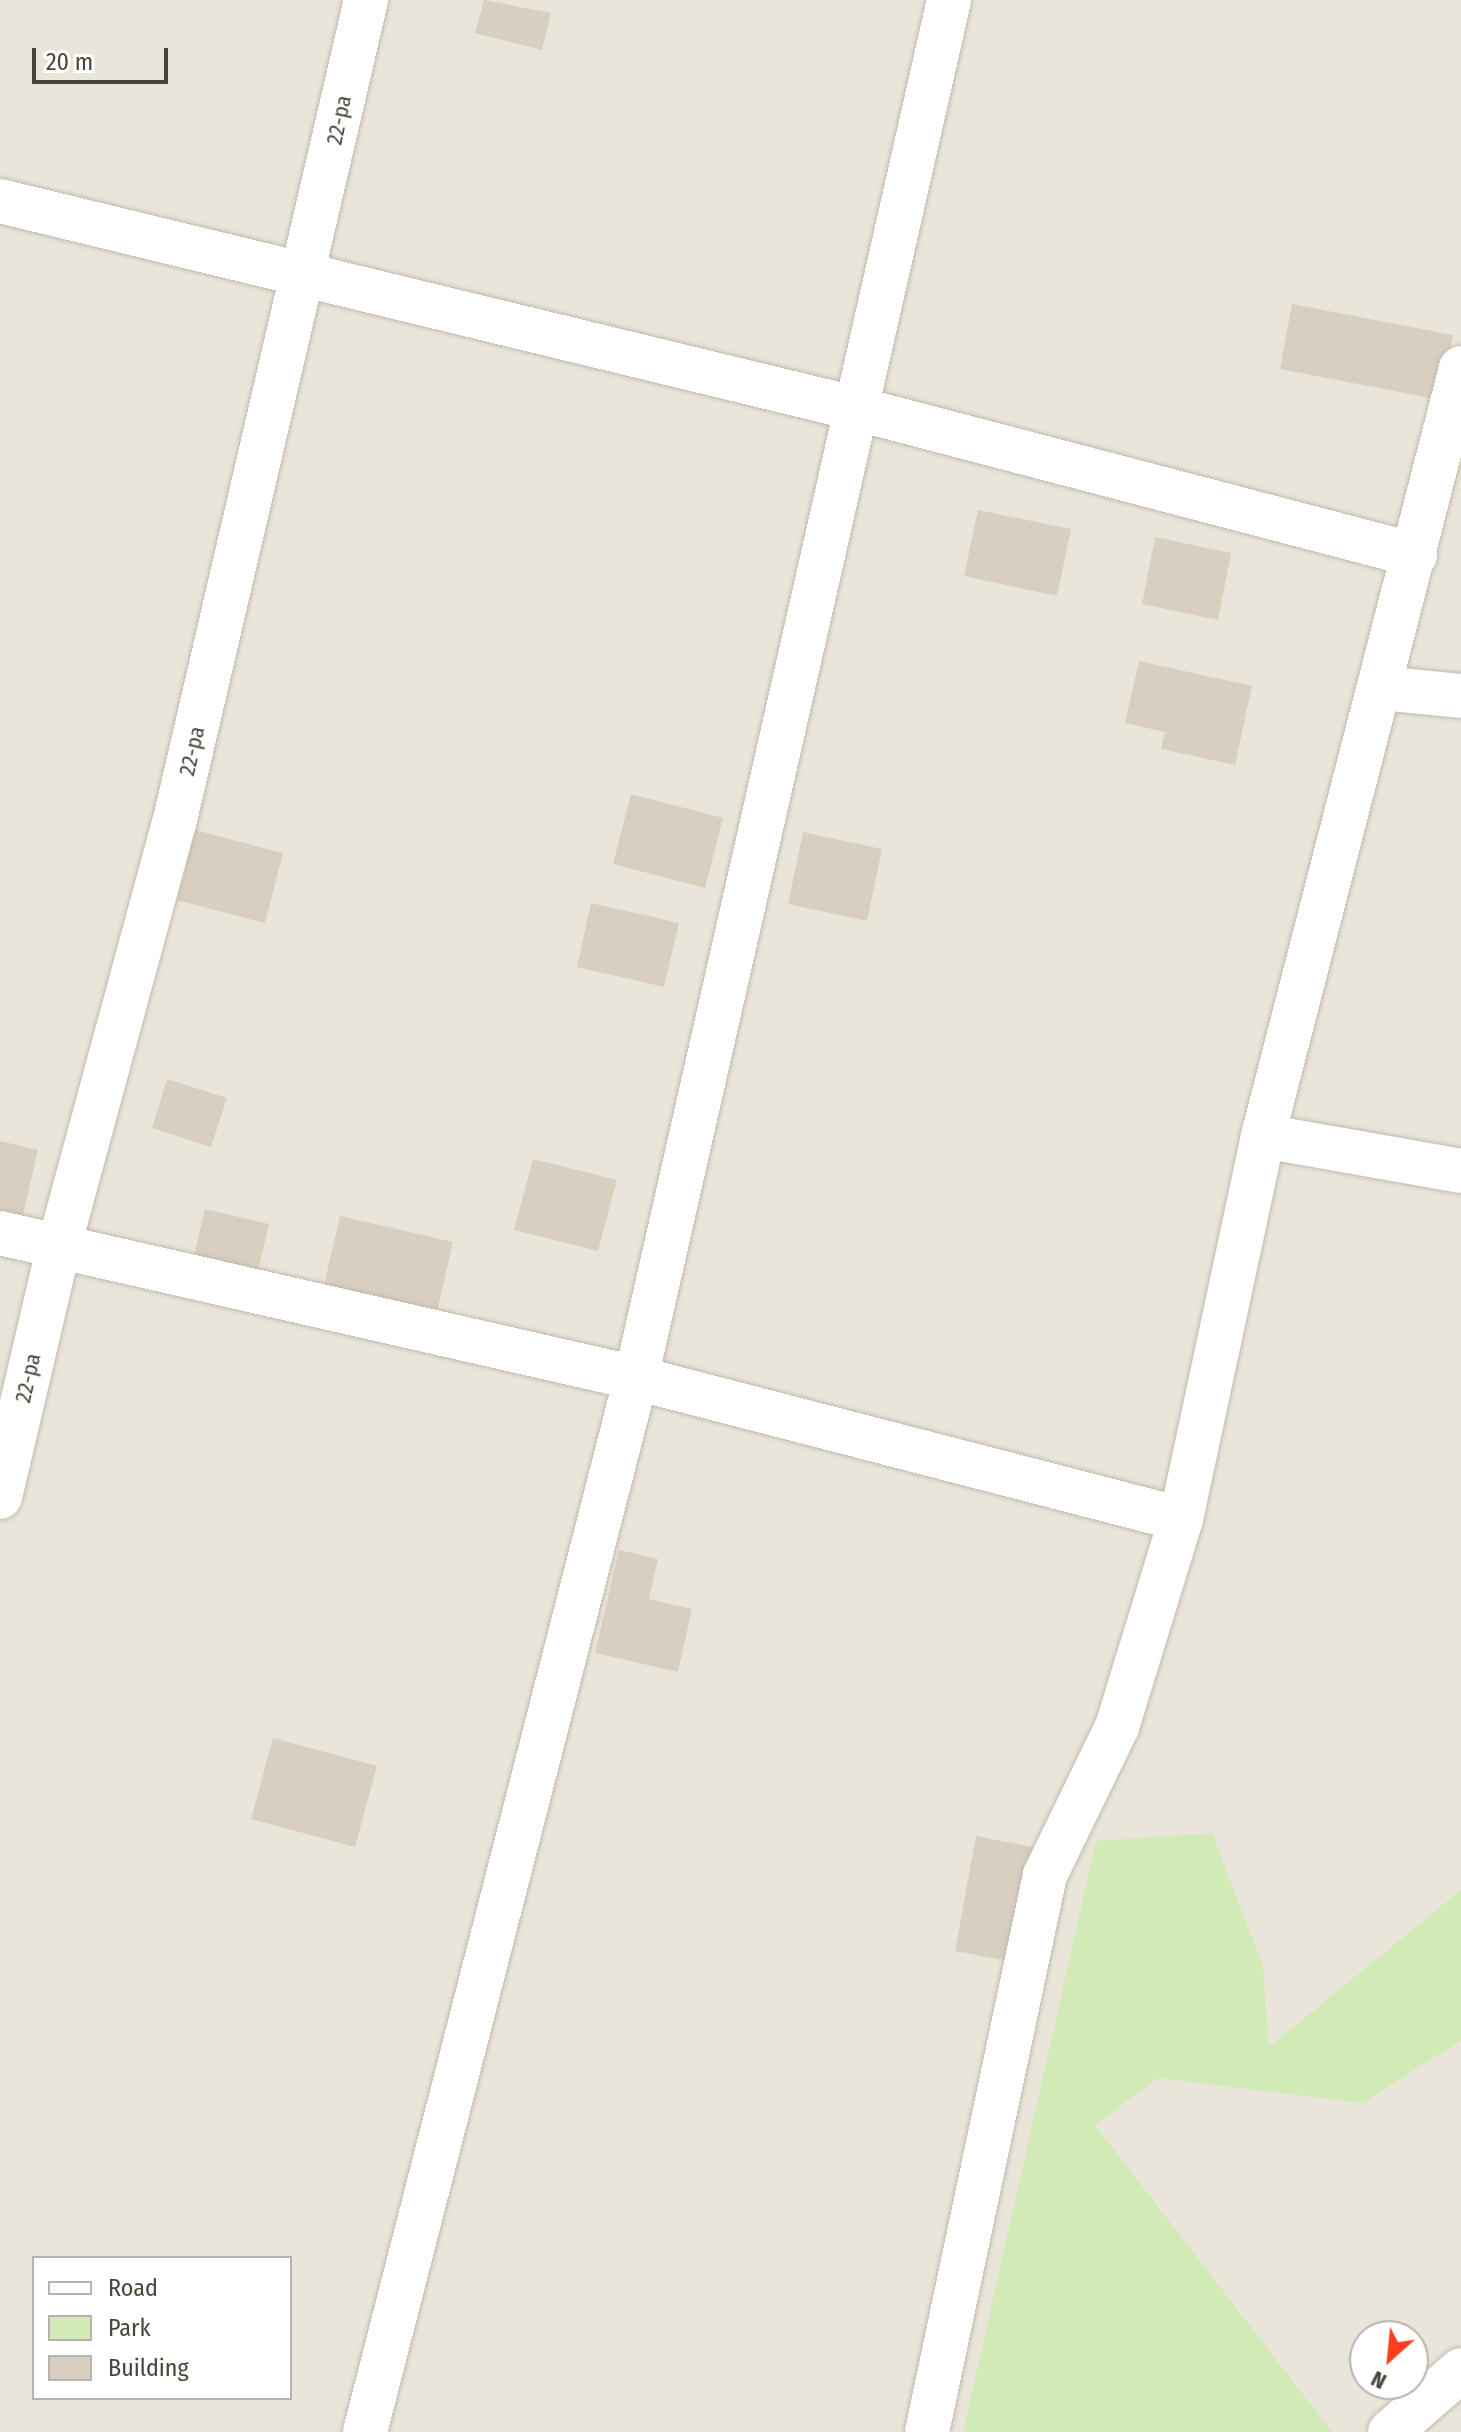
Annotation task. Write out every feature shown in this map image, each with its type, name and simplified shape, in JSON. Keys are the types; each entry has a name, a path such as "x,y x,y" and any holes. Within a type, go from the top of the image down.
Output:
{"street":[{"name":"22-ра","path":"0,1497 59,1246 174,824 305,274 366,0"},
{"path":"365,2432 636,1378 949,0"},
{"path":"0,201 858,409 1415,555"},
{"path":"927,2432 1045,1875 1117,1727 1181,1519 1263,1136 1381,688 1461,368"},
{"path":"1381,688 1461,696"},
{"path":"1263,1136 1461,1171"},
{"path":"0,1233 636,1378 1181,1519"},
{"path":"1390,2432 1461,2370"}],"shaded area":[{"path":"0,0 1461,0 1461,2432 0,2432"}],"green space":[{"path":"1212,1833 1263,1966 1269,2047 1461,1890 1461,2040 1363,2103 1158,2078 1095,2125 1332,2432 963,2432 1096,1841"}],"building":[{"path":"484,0 551,13 542,50 475,33"},
{"path":"1292,304 1453,335 1441,400 1280,369"},
{"path":"978,510 1071,529 1057,596 964,576"},
{"path":"1155,537 1231,553 1218,620 1142,604"},
{"path":"1139,661 1252,686 1235,765 1161,749 1165,732 1125,723"},
{"path":"631,794 723,818 705,888 613,864"},
{"path":"195,830 283,853 265,923 177,900"},
{"path":"803,832 882,849 867,921 788,904"},
{"path":"591,903 679,923 664,987 577,967"},
{"path":"167,1079 227,1098 211,1147 152,1128"},
{"path":"0,1141 38,1150 20,1228 0,1223"},
{"path":"533,1159 617,1180 598,1251 514,1230"},
{"path":"205,1209 269,1224 257,1276 193,1260"},
{"path":"340,1216 453,1242 437,1312 324,1285"},
{"path":"619,1550 658,1559 649,1599 692,1609 678,1672 595,1653"},
{"path":"273,1738 377,1766 355,1847 251,1819"},
{"path":"976,1836 1042,1849 1020,1963 955,1951"}]}
